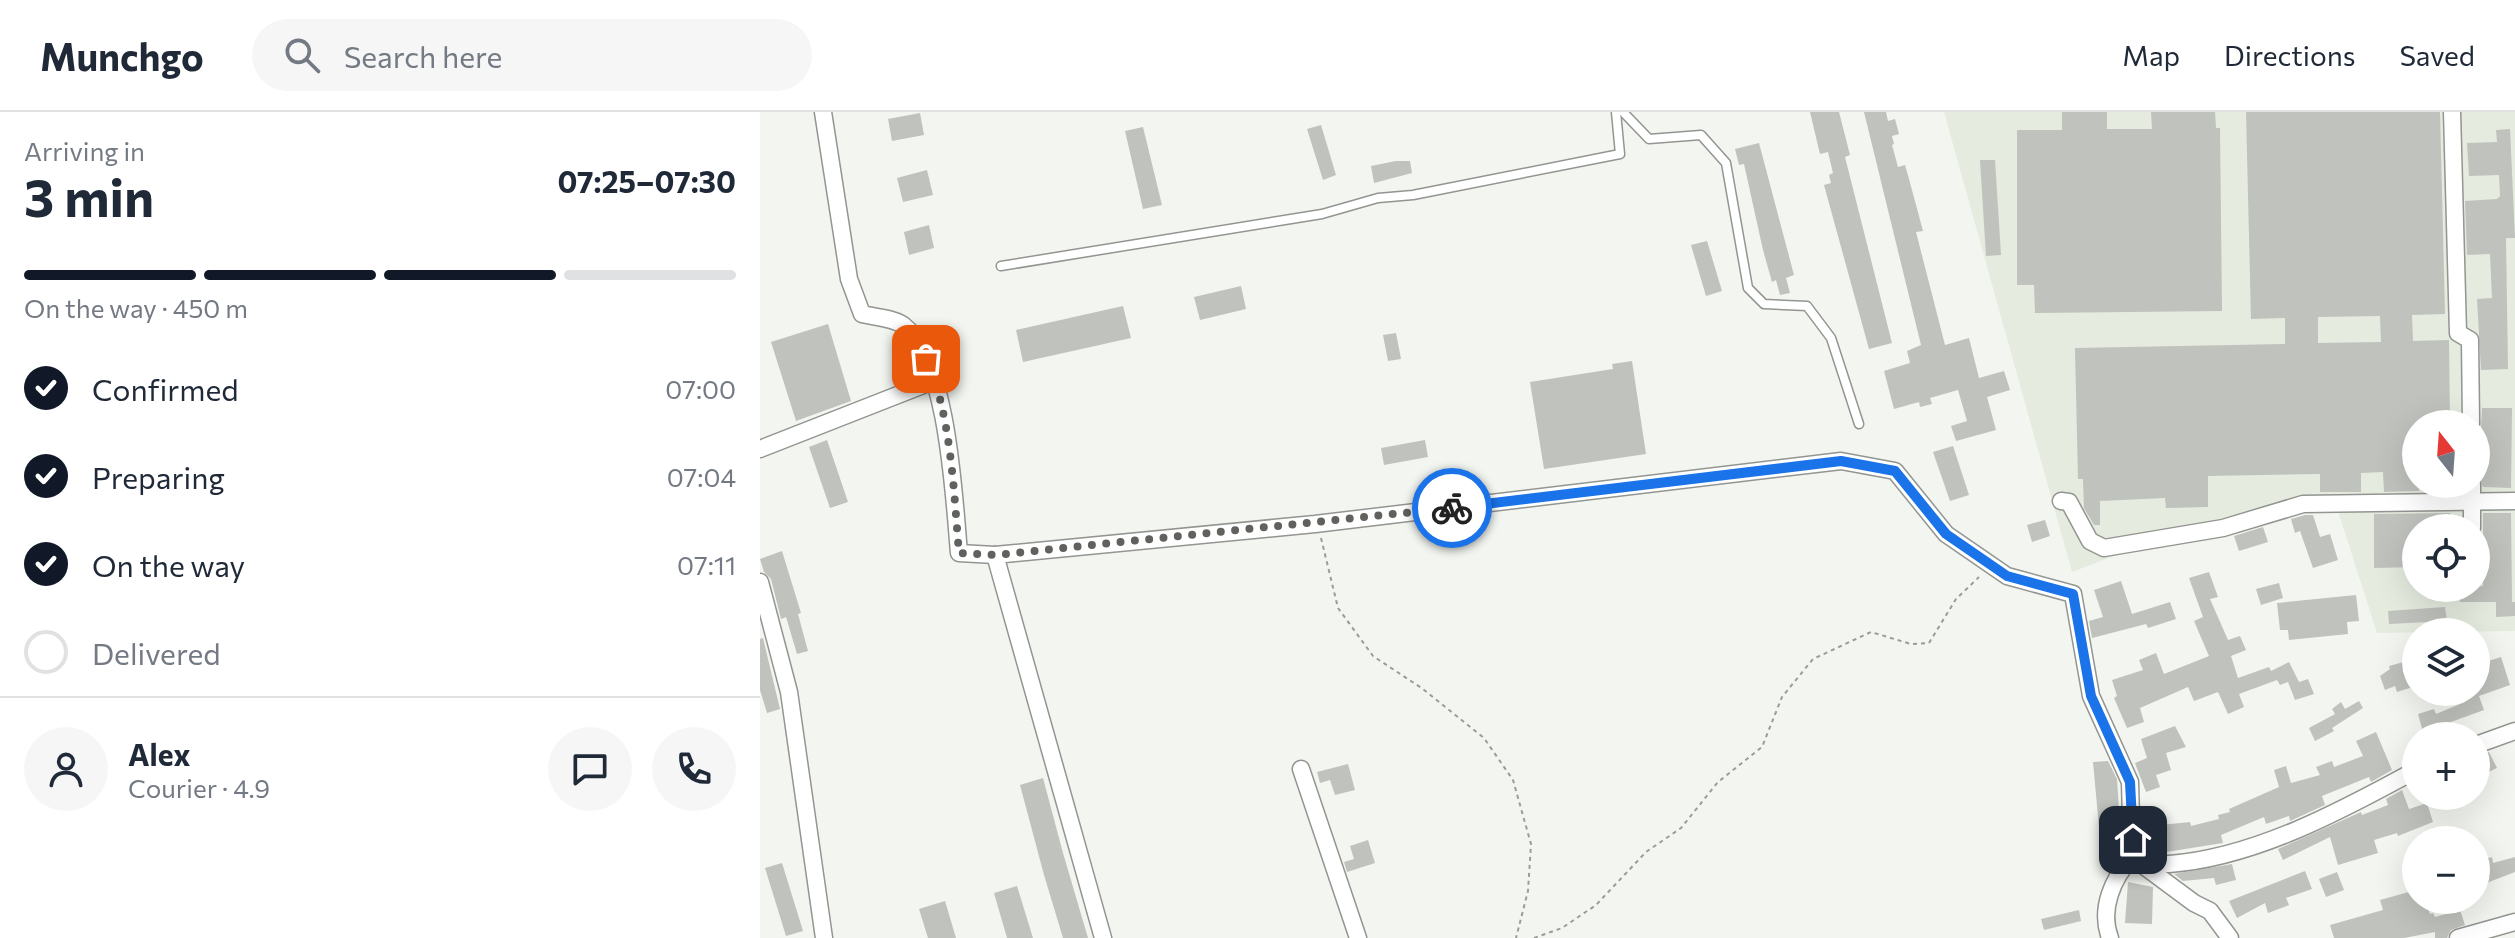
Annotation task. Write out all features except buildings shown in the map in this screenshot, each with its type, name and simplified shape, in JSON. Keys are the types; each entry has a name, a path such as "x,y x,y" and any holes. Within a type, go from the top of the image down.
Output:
{"street":[{"path":"823,112 849,279 862,314 901,323 917,339 936,380 953,480 959,553 995,555 1315,524 1841,461 1895,471 1946,534 2007,576 2073,594 2091,696 2130,782 2132,857 2116,875 2107,906 2106,927 2110,938"},
{"path":"2452,112 2458,333 2470,340 2471,410"},
{"path":"760,449 936,380"},
{"path":"2472,498 2472,514"},
{"path":"2061,501 2069,502 2090,541 2104,548 2223,528 2303,504 2515,501"},
{"path":"995,555 1103,938"},
{"path":"760,582 789,692 824,938"},
{"path":"2490,740 2515,731"},
{"path":"1301,769 1358,938"},
{"path":"2132,857 2165,865 2221,855 2350,806 2402,778"},
{"path":"2132,857 2194,903 2210,911 2230,938"},
{"path":"2458,938 2515,922"}],"lane":[{"path":"1001,266 1322,214 1378,198 1413,195 1620,154 1616,112"},
{"path":"1623,112 1649,139 1701,135 1726,163 1748,288 1764,304 1807,306 1831,338 1859,424"}],"path":[{"path":"1315,524 1327,554 1338,608 1373,656 1423,689 1484,738 1513,780 1531,844 1528,891 1516,938"},
{"path":"1534,938 1562,928 1596,905 1646,852 1681,828 1718,782 1762,747 1782,697 1813,659 1871,632 1911,644 1929,643 1956,599 1991,565"}],"shaded area":[{"path":"1944,112 2515,112 2515,631 2490,631 2490,618 2402,618 2402,633 2377,633 2338,511 2312,498 2200,523 2072,572"}],"way so far":[{"path":"926,359 936,380 953,480 959,553 995,555 1452,508"}],"route":[{"path":"1452,508 1841,461 1895,471 1946,534 2007,576 2073,594 2091,696 2130,782 2133,840"}]}
